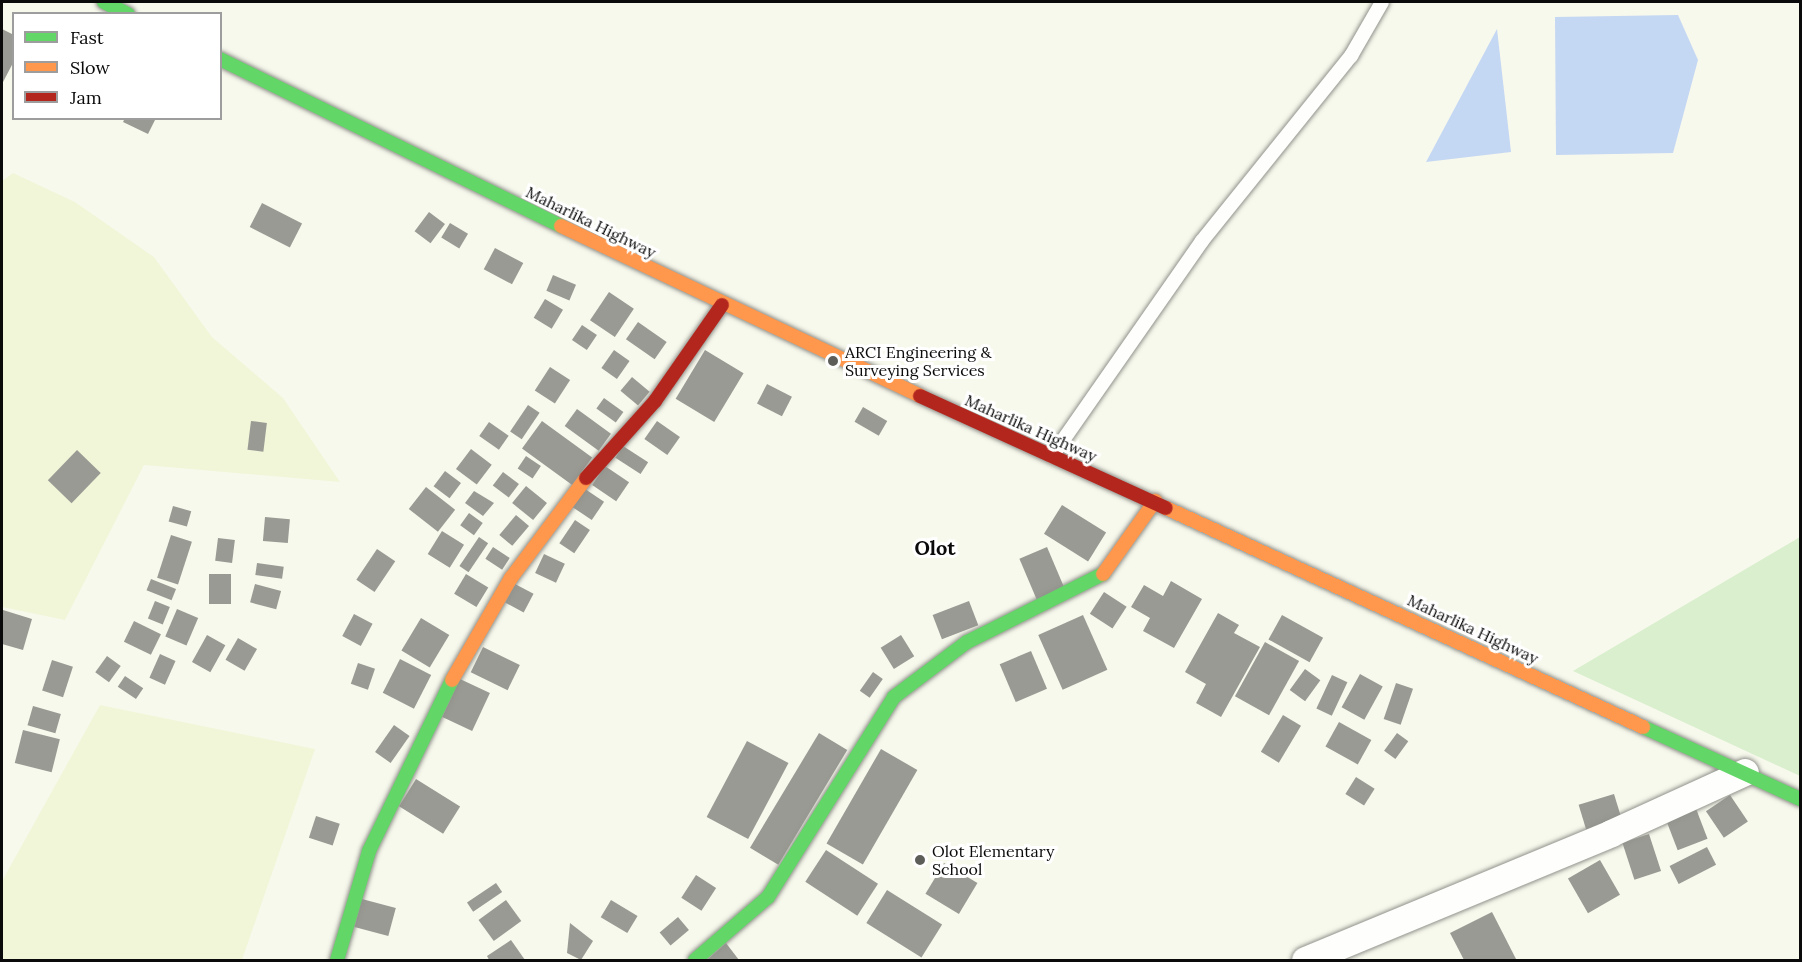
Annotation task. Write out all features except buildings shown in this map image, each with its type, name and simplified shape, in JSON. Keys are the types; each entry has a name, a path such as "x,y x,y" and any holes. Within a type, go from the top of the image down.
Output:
{"main road":[{"path":"104,2 124,12"},
{"name":"Maharlika Highway","path":"222,60 722,305 1155,501 1745,772 1800,800"},
{"path":"337,960 369,850 432,715 510,578 569,497 655,401 722,305"},
{"path":"694,960 768,897 894,697 967,642 1101,577 1155,501"}],"street":[{"path":"1305,960 1600,838 1745,772"}],"lane":[{"path":"1052,456 1203,241 1351,56 1382,2"}],"green space":[{"path":"13,173 75,202 154,257 212,337 283,398 340,482 144,465 65,620 2,607 2,181"},
{"path":"1800,537 1800,776 1573,671"},
{"path":"100,705 315,749 242,960 2,960 2,881"}],"water":[{"path":"1678,15 1698,60 1673,153 1556,155 1555,17"},
{"path":"1497,29 1511,152 1426,162"}],"traffic: fast":[{"path":"104,2 124,12"},
{"path":"222,60 561,226"},
{"path":"695,960 768,897 894,697 967,642 1103,574"},
{"path":"337,960 369,851 452,680"},
{"path":"1643,727 1800,799"}],"traffic: slow":[{"path":"561,226 920,396"},
{"path":"452,680 511,578 586,478"},
{"path":"1103,574 1155,501"},
{"path":"1166,508 1643,727"}],"traffic: jam":[{"path":"586,478 655,401 722,305"},
{"path":"920,396 1166,508"}],"place":[{"name":"ARCI Engineering & Surveying Services","path":"833,361"},
{"name":"Olot Elementary School","path":"920,860"}],"district":[{"name":"Olot","path":"935,547"}]}
